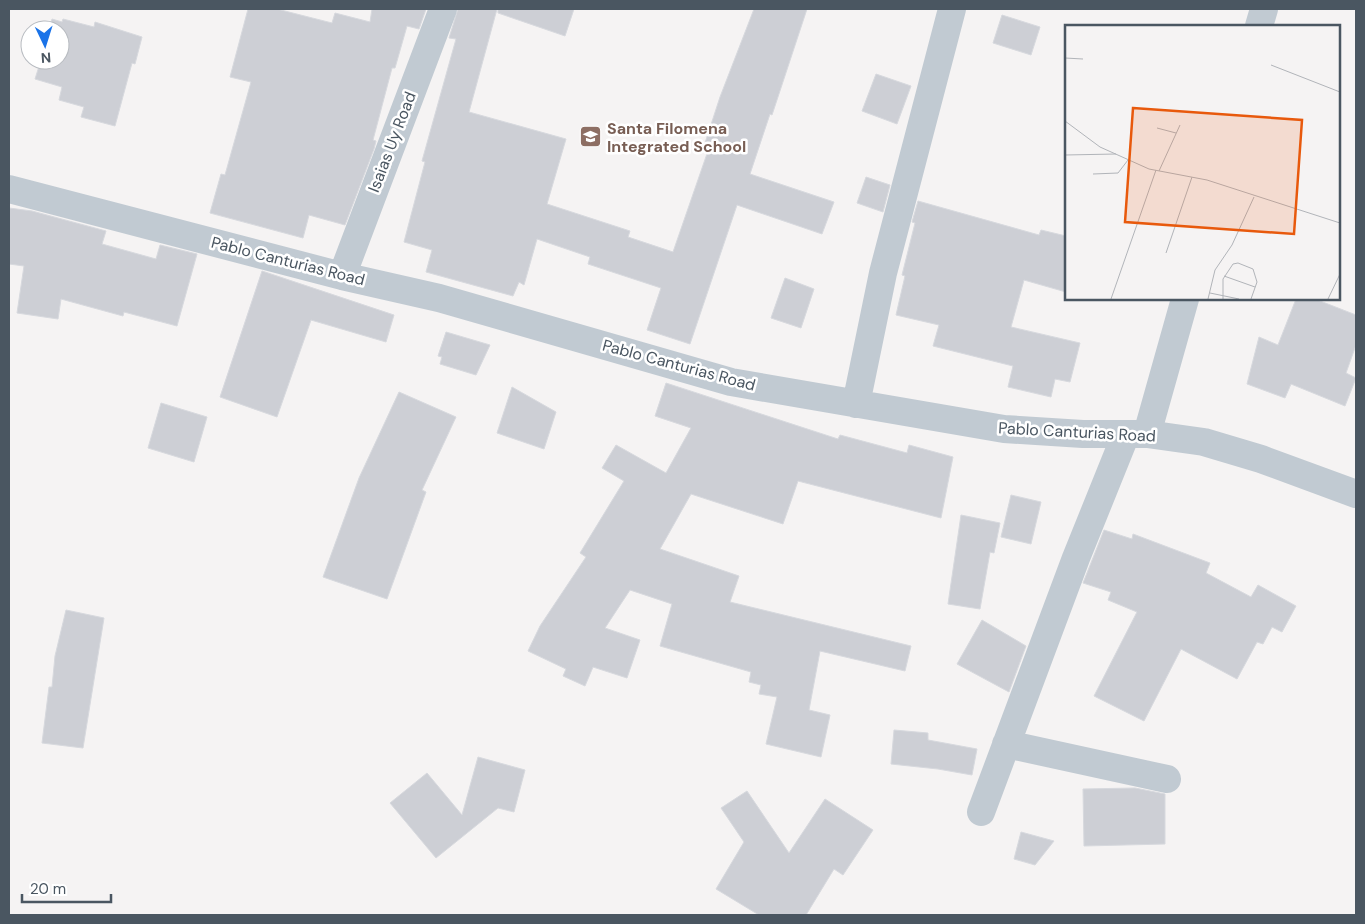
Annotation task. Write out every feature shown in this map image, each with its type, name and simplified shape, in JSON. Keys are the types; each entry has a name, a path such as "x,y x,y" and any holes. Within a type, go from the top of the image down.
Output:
{"street":[{"name":"Isaias Uy Road","path":"342,276 442,9"},
{"path":"856,404 883,273 952,9"},
{"path":"1259,25 1264,9"},
{"name":"Pablo Canturias Road","path":"9,189 342,276 439,298 731,382 1004,430 1082,434 1137,434 1204,442 1261,459 1356,494"},
{"path":"981,812 1076,558 1137,434 1185,300"},
{"path":"1006,744 1167,779"}],"building":[{"path":"248,9 277,9 332,23 335,13 370,22 372,9 426,9 419,29 407,26 395,68 392,68 373,140 376,141 374,149 345,225 309,215 303,238 210,213 221,174 225,175 251,82 230,77"},
{"path":"458,9 497,9 469,112 566,139 547,204 630,231 628,237 673,252 710,145 705,143 720,97 754,9 807,9 772,115 770,114 750,174 834,202 822,234 737,205 690,344 647,330 661,288 588,264 590,257 537,239 524,285 519,282 513,296 426,272 432,250 404,242 425,162 422,161 456,39 449,38"},
{"path":"498,9 574,9 565,36 498,13"},
{"path":"1002,15 1040,27 1031,55 993,43"},
{"path":"70,21 94,27 95,22 142,37 135,64 132,63 115,126 81,117 84,107 59,100 62,87 35,79 38,70 70,70"},
{"path":"876,74 911,86 897,124 862,111"},
{"path":"866,177 890,185 883,212 857,203"},
{"path":"918,201 1039,235 1041,230 1065,236 1065,292 1024,280 1011,327 1080,343 1070,382 1055,379 1051,397 1008,387 1013,366 933,346 939,325 896,315 905,276 902,275 915,223 912,222"},
{"path":"9,208 32,211 106,231 102,244 156,259 160,245 197,254 177,326 124,312 123,316 61,299 58,319 17,313 24,266 9,264"},
{"path":"262,271 394,315 386,342 311,320 277,417 220,397"},
{"path":"785,278 814,289 801,328 771,318"},
{"path":"1296,300 1318,300 1356,315 1356,345 1346,373 1356,378 1345,406 1291,384 1285,398 1247,384 1259,337 1278,345"},
{"path":"446,332 490,345 476,375 440,364 442,357 438,356"},
{"path":"666,383 838,439 840,435 907,453 909,445 953,457 941,518 798,481 783,524 691,494 660,549 739,576 730,602 911,646 905,671 820,651 809,710 830,715 821,757 766,744 777,697 759,694 761,685 749,682 751,672 660,646 672,604 630,590 605,628 640,640 627,678 593,667 585,686 563,676 566,669 528,651 540,626 586,557 580,553 624,481 602,468 616,445 666,473 691,428 655,416"},
{"path":"512,387 556,412 544,449 497,433"},
{"path":"399,392 456,417 422,490 426,492 387,599 323,577 359,478"},
{"path":"161,403 207,417 194,462 148,448"},
{"path":"1011,495 1041,502 1031,544 1001,537"},
{"path":"961,515 1000,523 994,553 990,552 980,609 948,604"},
{"path":"1104,530 1132,539 1133,534 1210,563 1206,573 1251,597 1258,585 1296,606 1282,632 1272,627 1263,644 1257,642 1237,679 1181,649 1144,721 1094,696 1137,612 1108,600 1111,592 1083,583"},
{"path":"66,610 104,618 83,748 42,743 49,687 52,687 55,656"},
{"path":"982,620 1026,646 1009,692 957,664"},
{"path":"894,730 928,733 928,740 977,749 972,775 891,764"},
{"path":"478,757 525,770 514,812 498,808 436,858 390,803 427,773 462,815"},
{"path":"1135,788 1165,794 1165,844 1084,846 1083,789"},
{"path":"747,791 789,853 825,799 873,830 843,875 834,869 806,915 759,915 716,889 744,842 721,808"},
{"path":"1021,832 1054,841 1035,865 1014,859"}],"place":[{"name":"Santa Filomena Integrated School","path":"591,137"}]}
